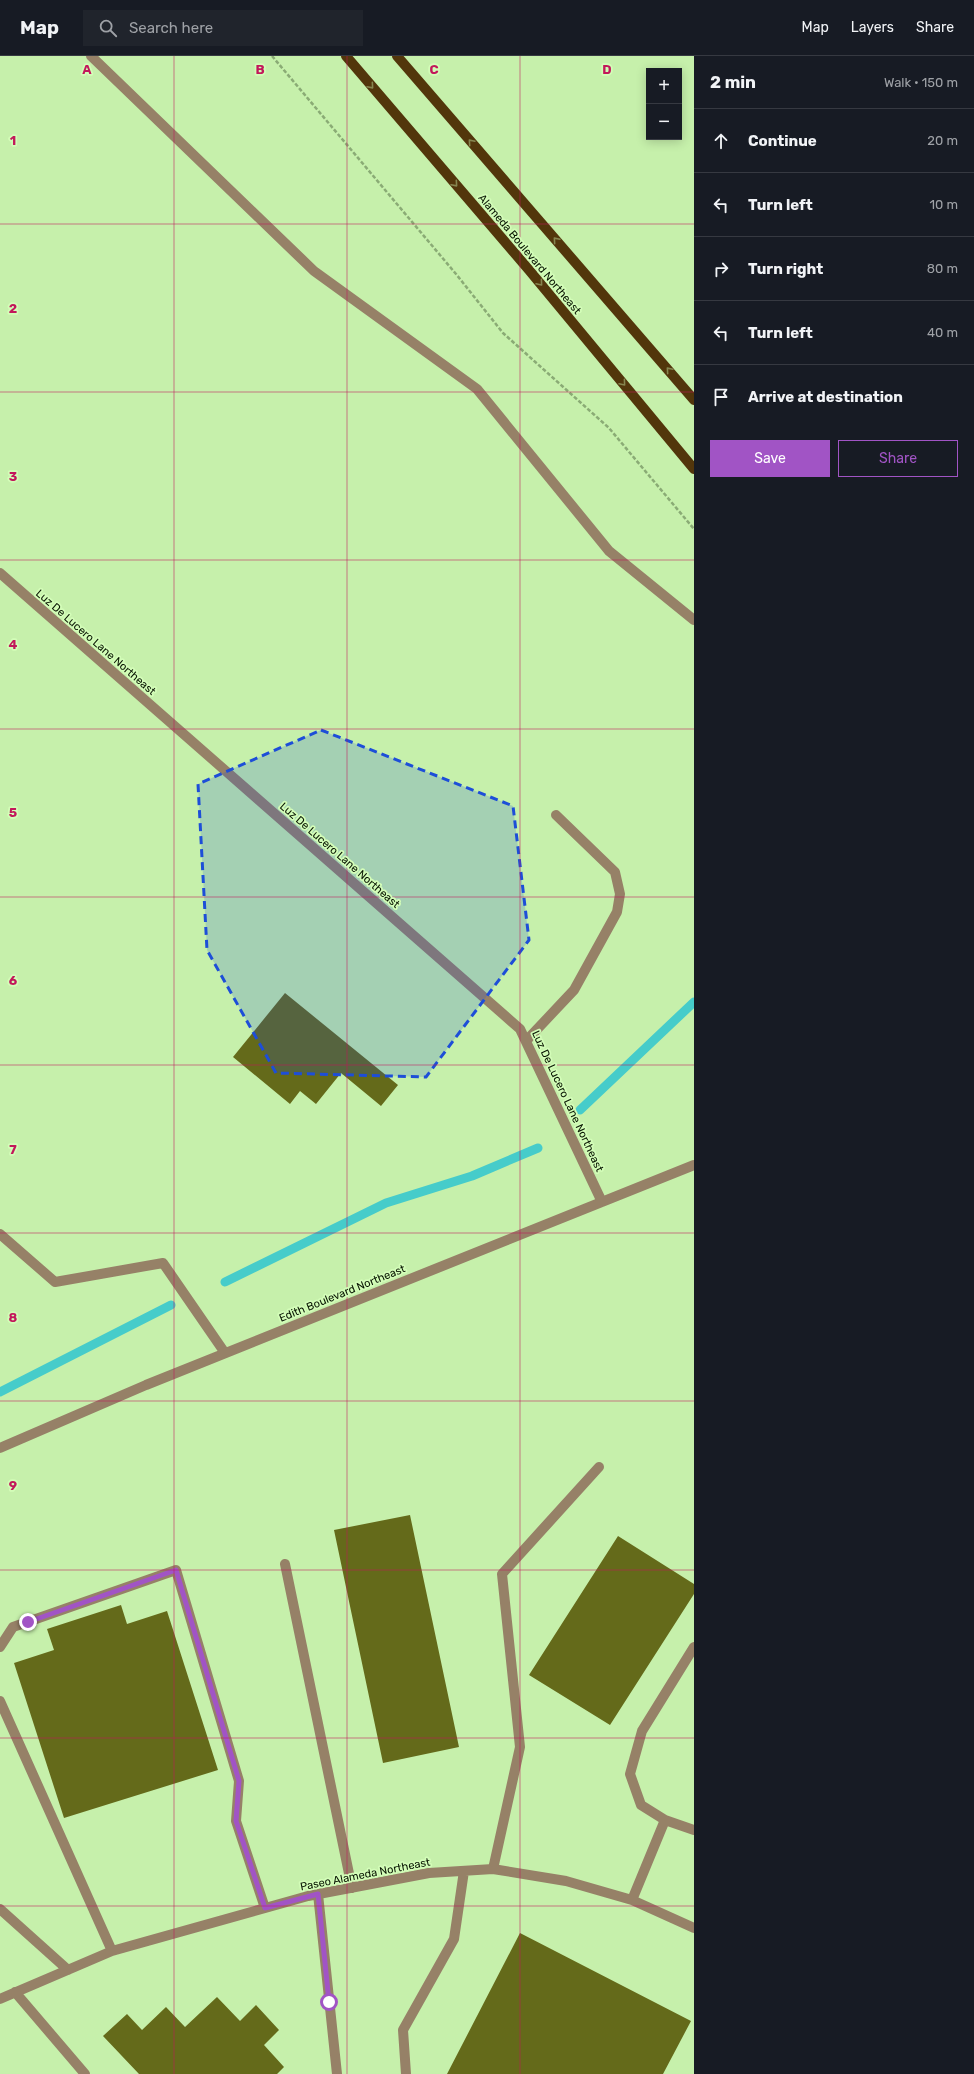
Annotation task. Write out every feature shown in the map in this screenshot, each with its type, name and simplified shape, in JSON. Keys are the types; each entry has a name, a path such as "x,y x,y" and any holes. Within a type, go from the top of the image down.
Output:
{"main road":[{"name":"Alameda Boulevard Northeast","path":"346,56 529,270 694,469"},
{"path":"397,56 694,400"}],"street":[{"path":"91,56 314,271 477,389 609,551 694,620"},
{"name":"Luz De Lucero Lane Northeast","path":"0,573 520,1029 602,1202"},
{"path":"526,1042 574,990 617,912 620,894 615,872 556,815"},
{"name":"Edith Boulevard Northeast","path":"0,1448 225,1353 694,1165"},
{"path":"0,1234 55,1282 162,1263 225,1353"},
{"path":"494,1869 520,1747 502,1574 599,1467"},
{"path":"285,1564 352,1888"},
{"path":"0,1647 13,1627 176,1570 239,1781 236,1821 265,1908"},
{"path":"694,1647 642,1732 630,1774 642,1805 665,1820 694,1830"},
{"path":"0,1701 112,1952"},
{"path":"632,1900 665,1820"},
{"name":"Paseo Alameda Northeast","path":"0,1999 112,1952 318,1894 429,1873 494,1869 566,1881 632,1900 694,1928"},
{"path":"406,2074 403,2030 454,1939 464,1871"},
{"path":"318,1894 337,2074"},
{"path":"1,1911 68,1970"},
{"path":"15,1992 85,2074"}],"path":[{"path":"272,56 456,274 503,333 609,428 694,529"}],"highlighted area":[{"path":"321,730 513,806 529,940 426,1077 276,1073 207,950 198,784"}],"building":[{"path":"285,993 398,1085 381,1106 341,1073 316,1104 300,1091 290,1104 233,1057"},
{"path":"410,1515 459,1747 383,1763 334,1530"},
{"path":"618,1536 694,1584 694,1594 610,1725 529,1675"},
{"path":"121,1605 127,1624 167,1611 218,1770 64,1818 14,1663 54,1650 47,1629"},
{"path":"520,1933 691,2021 663,2074 447,2074"},
{"path":"217,1997 240,2021 256,2005 279,2030 264,2045 284,2067 277,2074 139,2074 103,2036 127,2014 142,2030 166,2007 185,2027"}],"waterway":[{"path":"580,1110 694,1002"},
{"path":"225,1282 386,1203 472,1176 538,1148"},
{"path":"0,1392 171,1305"}],"route":[{"path":"28,1622 176,1570 239,1781 236,1821 265,1908 318,1894 329,2002"}]}
